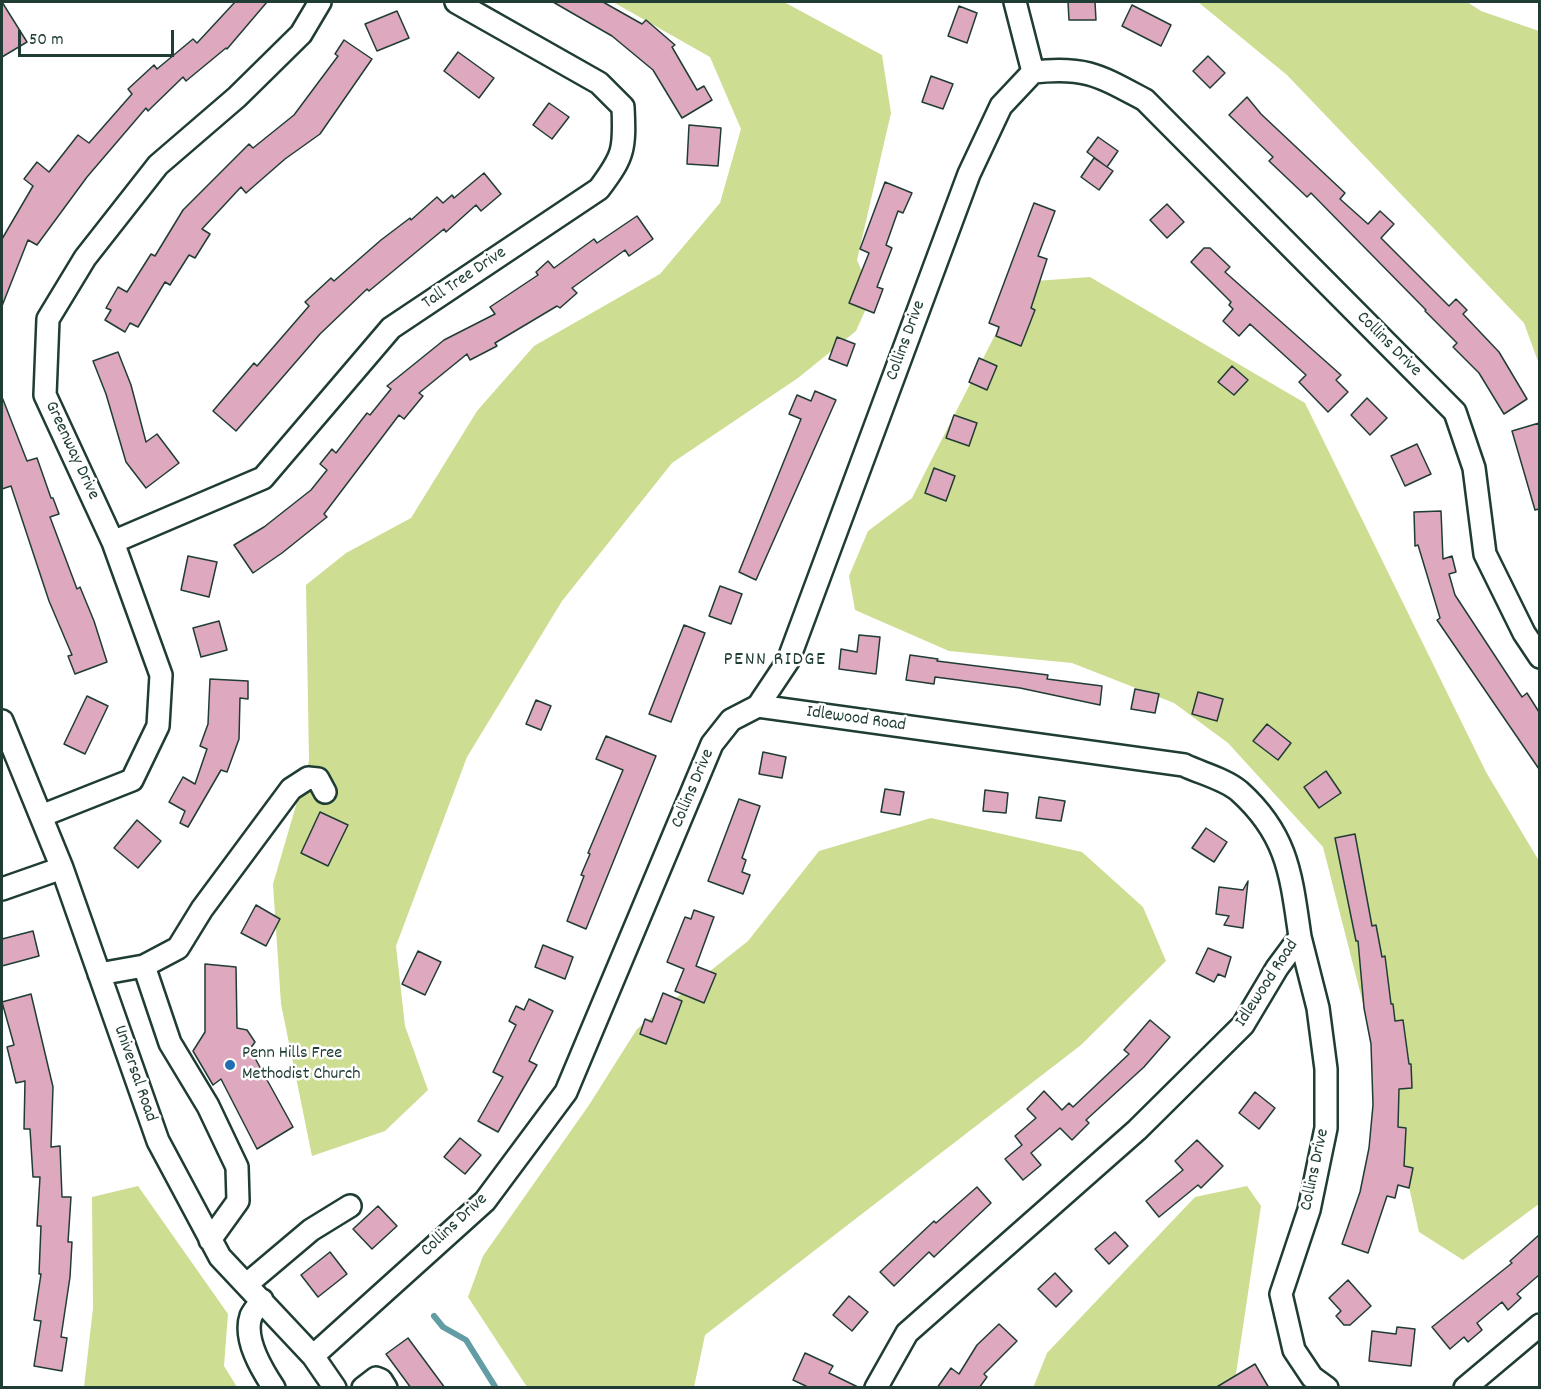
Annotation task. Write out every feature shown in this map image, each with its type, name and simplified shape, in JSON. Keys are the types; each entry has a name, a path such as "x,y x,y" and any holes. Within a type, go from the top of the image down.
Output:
{"street":[{"name":"Greenway Drive","path":"41,816 132,780 158,726 161,675 113,542 45,395 48,319 85,258 151,173 237,97 301,34 320,2"},
{"name":"Tall Tree Drive","path":"113,542 263,478 392,328 598,189 618,163 625,140 623,107 599,83 456,2"},
{"path":"1015,2 1033,72"},
{"name":"Collins Drive","path":"313,1356 485,1201 566,1092 712,744 730,720 758,706 788,661 969,174 1001,106 1033,72 1059,69 1094,73 1145,100 1455,412 1474,468 1485,554 1524,633 1539,657"},
{"name":"Idlewood Road","path":"758,706 1184,765 1238,790 1279,839 1291,876 1300,937 1277,968 1243,1025 1137,1130 907,1333 876,1388"},
{"name":"Universal Road","path":"2,721 62,868 158,1141 220,1257 313,1356 335,1388"},
{"path":"99,974 144,966 178,948 202,909 291,789 308,778 318,779 325,792"},
{"path":"2,889 62,868"},
{"name":"Collins Drive","path":"1300,937 1318,1008 1325,1059 1326,1128 1309,1210 1281,1294 1294,1350 1312,1377 1327,1388"},
{"path":"144,966 170,1043 208,1106 237,1167 238,1201 210,1240"},
{"path":"247,1284 311,1230 350,1206"},
{"path":"262,1300 251,1316 250,1339 263,1371 274,1388"},
{"path":"1465,1388 1539,1325"},
{"path":"363,1388 376,1378 386,1388"}],"green space":[{"path":"613,2 784,2 882,55 891,113 857,260 872,295 856,331 798,378 672,463 562,601 467,757 396,946 405,1026 428,1090 385,1131 312,1156 281,1004 273,884 309,761 306,585 346,553 411,518 477,411 534,346 660,274 720,203 741,129 710,57"},
{"path":"1198,2 1467,2 1481,11 1539,31 1539,364 1524,323 1287,75"},
{"path":"1090,277 1305,403 1486,772 1539,861 1539,1204 1463,1260 1419,1232 1404,1164 1323,847 1228,743 1174,703 1072,663 949,651 855,610 849,576 868,531 912,498 1022,282"},
{"path":"931,818 1082,852 1143,907 1166,961 1081,1045 705,1335 694,1387 527,1387 468,1297 483,1256 589,1105 637,1029 748,941 819,851"},
{"path":"138,1186 228,1314 224,1366 237,1387 84,1387 93,1308 92,1197"},
{"path":"1247,1186 1261,1206 1234,1387 1033,1388 1047,1353 1195,1197"}],"building":[{"path":"2,2 27,42 2,57"},
{"path":"235,2 267,2 227,49 186,81 183,77 148,111 146,108 87,177 37,245 28,240 2,306 2,239 33,186 24,179 37,162 49,172 78,135 89,143 132,94 128,89 154,65 157,69 193,39 197,43"},
{"path":"553,2 603,2 642,24 646,20 675,45 672,47 697,90 704,86 712,100 682,118 653,70 612,36"},
{"path":"1068,2 1095,2 1096,20 1069,20"},
{"path":"1132,5 1171,25 1161,46 1122,26"},
{"path":"959,6 977,13 967,43 948,36"},
{"path":"397,11 409,38 377,51 365,24"},
{"path":"344,40 372,59 320,134 285,159 246,193 241,187 202,229 210,234 195,258 189,255 170,285 165,282 138,327 130,323 125,332 105,320 111,310 106,308 118,287 127,292 151,254 155,256 183,210 249,144 253,148 294,115 338,56 335,54"},
{"path":"458,52 494,78 479,98 444,71"},
{"path":"1208,56 1225,73 1210,88 1193,71"},
{"path":"931,76 953,84 943,109 922,102"},
{"path":"1247,97 1261,114 1345,193 1340,199 1368,224 1380,211 1394,224 1381,238 1449,306 1456,299 1467,310 1463,314 1499,352 1527,399 1504,414 1479,373 1453,347 1457,343 1311,193 1307,197 1269,161 1273,157 1229,115"},
{"path":"549,103 569,117 552,139 533,125"},
{"path":"689,125 721,128 718,166 687,164"},
{"path":"1098,137 1118,151 1107,167 1087,152"},
{"path":"1094,158 1113,171 1099,190 1081,177"},
{"path":"484,173 501,194 481,211 476,205 446,232 444,229 369,291 367,289 320,334 236,431 213,411 254,363 257,366 309,306 305,302 331,278 334,281 381,240 410,218 411,220 437,197 443,203 452,195 454,198"},
{"path":"885,182 912,193 903,213 898,211 886,245 892,248 877,287 883,289 874,313 849,303 869,253 860,249"},
{"path":"1034,203 1055,211 1038,256 1047,259 1031,308 1035,310 1021,346 996,336 999,327 989,323"},
{"path":"1167,204 1184,222 1167,238 1150,220"},
{"path":"637,216 653,239 629,256 625,250 572,288 577,293 560,308 557,306 495,343 497,346 470,360 467,354 419,393 423,396 404,419 399,415 324,514 327,517 253,573 234,545 264,527 311,490 327,470 320,464 332,449 336,453 367,413 370,415 391,389 387,386 444,340 495,314 490,307 538,275 536,272 548,261 554,268 594,239 597,243"},
{"path":"1204,248 1210,248 1230,267 1225,272 1341,375 1336,380 1348,392 1328,412 1299,382 1306,375 1250,324 1239,336 1223,321 1233,309 1229,305 1231,302 1191,262"},
{"path":"837,337 855,344 847,366 829,359"},
{"path":"118,352 131,385 146,442 157,434 179,463 146,488 126,462 106,394 93,361"},
{"path":"979,358 997,366 987,390 969,382"},
{"path":"1232,366 1248,380 1234,395 1218,382"},
{"path":"815,391 836,400 756,580 739,572 801,419 789,414 797,395 811,401"},
{"path":"2,397 27,461 37,458 51,498 53,498 59,514 50,517 77,589 80,587 94,621 107,662 75,674 68,656 72,655 49,601 11,486 2,489"},
{"path":"1367,398 1387,418 1370,435 1351,415"},
{"path":"954,415 977,423 969,446 946,438"},
{"path":"1539,423 1539,509 1535,510 1512,431"},
{"path":"1417,444 1431,474 1405,486 1391,456"},
{"path":"934,468 955,476 946,501 925,493"},
{"path":"1441,511 1443,559 1452,556 1456,572 1449,574 1455,595 1522,697 1527,693 1539,712 1539,769 1437,620 1440,618 1418,545 1415,546 1414,512"},
{"path":"188,556 217,562 209,597 181,590"},
{"path":"720,586 742,594 731,624 709,616"},
{"path":"219,621 227,650 201,657 193,628"},
{"path":"684,625 705,633 671,722 649,714"},
{"path":"859,635 880,637 876,674 839,669 841,649 857,652"},
{"path":"910,655 938,659 937,661 1048,675 1047,679 1102,686 1100,705 1020,688 935,677 934,684 906,680"},
{"path":"210,679 248,681 248,699 240,698 239,739 227,772 221,770 188,827 180,823 185,811 169,802 183,777 195,784 207,749 200,746 208,724"},
{"path":"1135,689 1159,694 1155,713 1131,709"},
{"path":"1198,692 1223,699 1217,721 1192,714"},
{"path":"87,696 108,706 85,754 64,744"},
{"path":"536,700 551,706 541,730 526,724"},
{"path":"1267,724 1291,743 1278,760 1253,741"},
{"path":"606,736 656,756 586,929 567,921 584,876 581,875 590,854 588,853 623,770 596,759"},
{"path":"763,752 786,757 782,778 759,774"},
{"path":"1326,771 1341,793 1319,808 1304,787"},
{"path":"885,789 904,792 900,815 881,812"},
{"path":"985,790 1008,793 1006,813 983,811"},
{"path":"1039,797 1065,801 1061,821 1036,818"},
{"path":"739,799 760,806 742,858 746,860 742,872 750,875 743,894 708,881"},
{"path":"320,812 348,825 328,866 301,853"},
{"path":"137,820 161,841 138,868 114,848"},
{"path":"1206,828 1227,842 1214,862 1192,848"},
{"path":"1355,834 1372,926 1376,925 1382,957 1385,956 1395,1021 1403,1020 1409,1064 1411,1064 1412,1088 1399,1089 1398,1127 1406,1128 1404,1166 1413,1168 1409,1188 1398,1185 1395,1198 1387,1196 1368,1253 1342,1244 1360,1192 1369,1148 1373,1105 1371,1044 1364,1008 1358,941 1356,941 1335,838"},
{"path":"1248,881 1243,928 1224,925 1229,916 1216,914 1219,887 1243,890"},
{"path":"256,905 280,919 266,946 241,933"},
{"path":"694,910 714,917 696,966 716,974 704,1003 675,991 684,969 667,962 685,917 691,919"},
{"path":"33,931 39,956 2,966 2,939"},
{"path":"543,945 573,957 565,979 535,967"},
{"path":"1208,948 1231,957 1225,977 1218,974 1214,982 1196,973"},
{"path":"418,951 441,962 425,995 402,984"},
{"name":"Penn Hills Free Methodist Church","path":"205,964 236,967 237,1028 247,1030 255,1042 250,1049 293,1127 257,1149 221,1079 213,1085 193,1051 205,1032"},
{"path":"663,993 682,1001 666,1044 640,1034 645,1019 652,1022"},
{"path":"31,994 53,1087 51,1147 60,1146 62,1197 71,1197 68,1242 72,1242 70,1277 61,1337 67,1338 62,1371 34,1366 41,1321 34,1320 41,1274 39,1274 41,1226 37,1226 40,1177 33,1177 30,1129 24,1129 25,1081 16,1083 7,1047 14,1045 2,1002"},
{"path":"529,999 553,1011 529,1061 537,1065 498,1132 478,1121 503,1077 493,1072 516,1025 509,1021 516,1006 524,1010"},
{"path":"1150,1020 1170,1037 1144,1067 1086,1120 1089,1123 1072,1140 1060,1128 1031,1153 1041,1165 1023,1180 1005,1159 1022,1145 1015,1136 1036,1118 1027,1109 1044,1091 1062,1110 1069,1103 1073,1107 1129,1054 1124,1050"},
{"path":"1255,1092 1275,1108 1259,1129 1239,1113"},
{"path":"460,1138 481,1155 465,1174 444,1157"},
{"path":"1197,1140 1223,1166 1201,1188 1198,1185 1159,1217 1146,1201 1183,1170 1175,1161"},
{"path":"977,1187 991,1203 934,1257 929,1252 894,1286 880,1272 934,1221 936,1223"},
{"path":"378,1206 397,1226 372,1249 353,1229"},
{"path":"1115,1232 1128,1246 1109,1264 1095,1249"},
{"path":"1539,1235 1539,1275 1517,1294 1521,1298 1508,1310 1502,1302 1477,1323 1482,1330 1468,1342 1464,1337 1450,1349 1432,1327 1512,1263 1510,1261"},
{"path":"330,1252 347,1274 318,1297 301,1275"},
{"path":"1055,1273 1072,1291 1056,1307 1038,1289"},
{"path":"1348,1280 1371,1306 1350,1325 1344,1325 1336,1316 1341,1311 1329,1298"},
{"path":"849,1296 868,1312 852,1331 833,1315"},
{"path":"999,1324 1017,1341 984,1374 987,1377 979,1388 937,1388 951,1368 959,1374 977,1345"},
{"path":"1397,1327 1415,1329 1411,1366 1369,1361 1372,1331 1396,1334"},
{"path":"408,1338 445,1388 411,1388 386,1354"},
{"path":"805,1353 833,1366 829,1373 860,1388 810,1388 793,1380"},
{"path":"1255,1364 1269,1388 1215,1388"}],"waterway":[{"path":"434,1316 443,1327 466,1340 496,1388"}],"place":[{"name":"Penn Hills Free Methodist Church","path":"230,1065"}],"district":[{"name":"PENN RIDGE","path":"775,661"}]}
